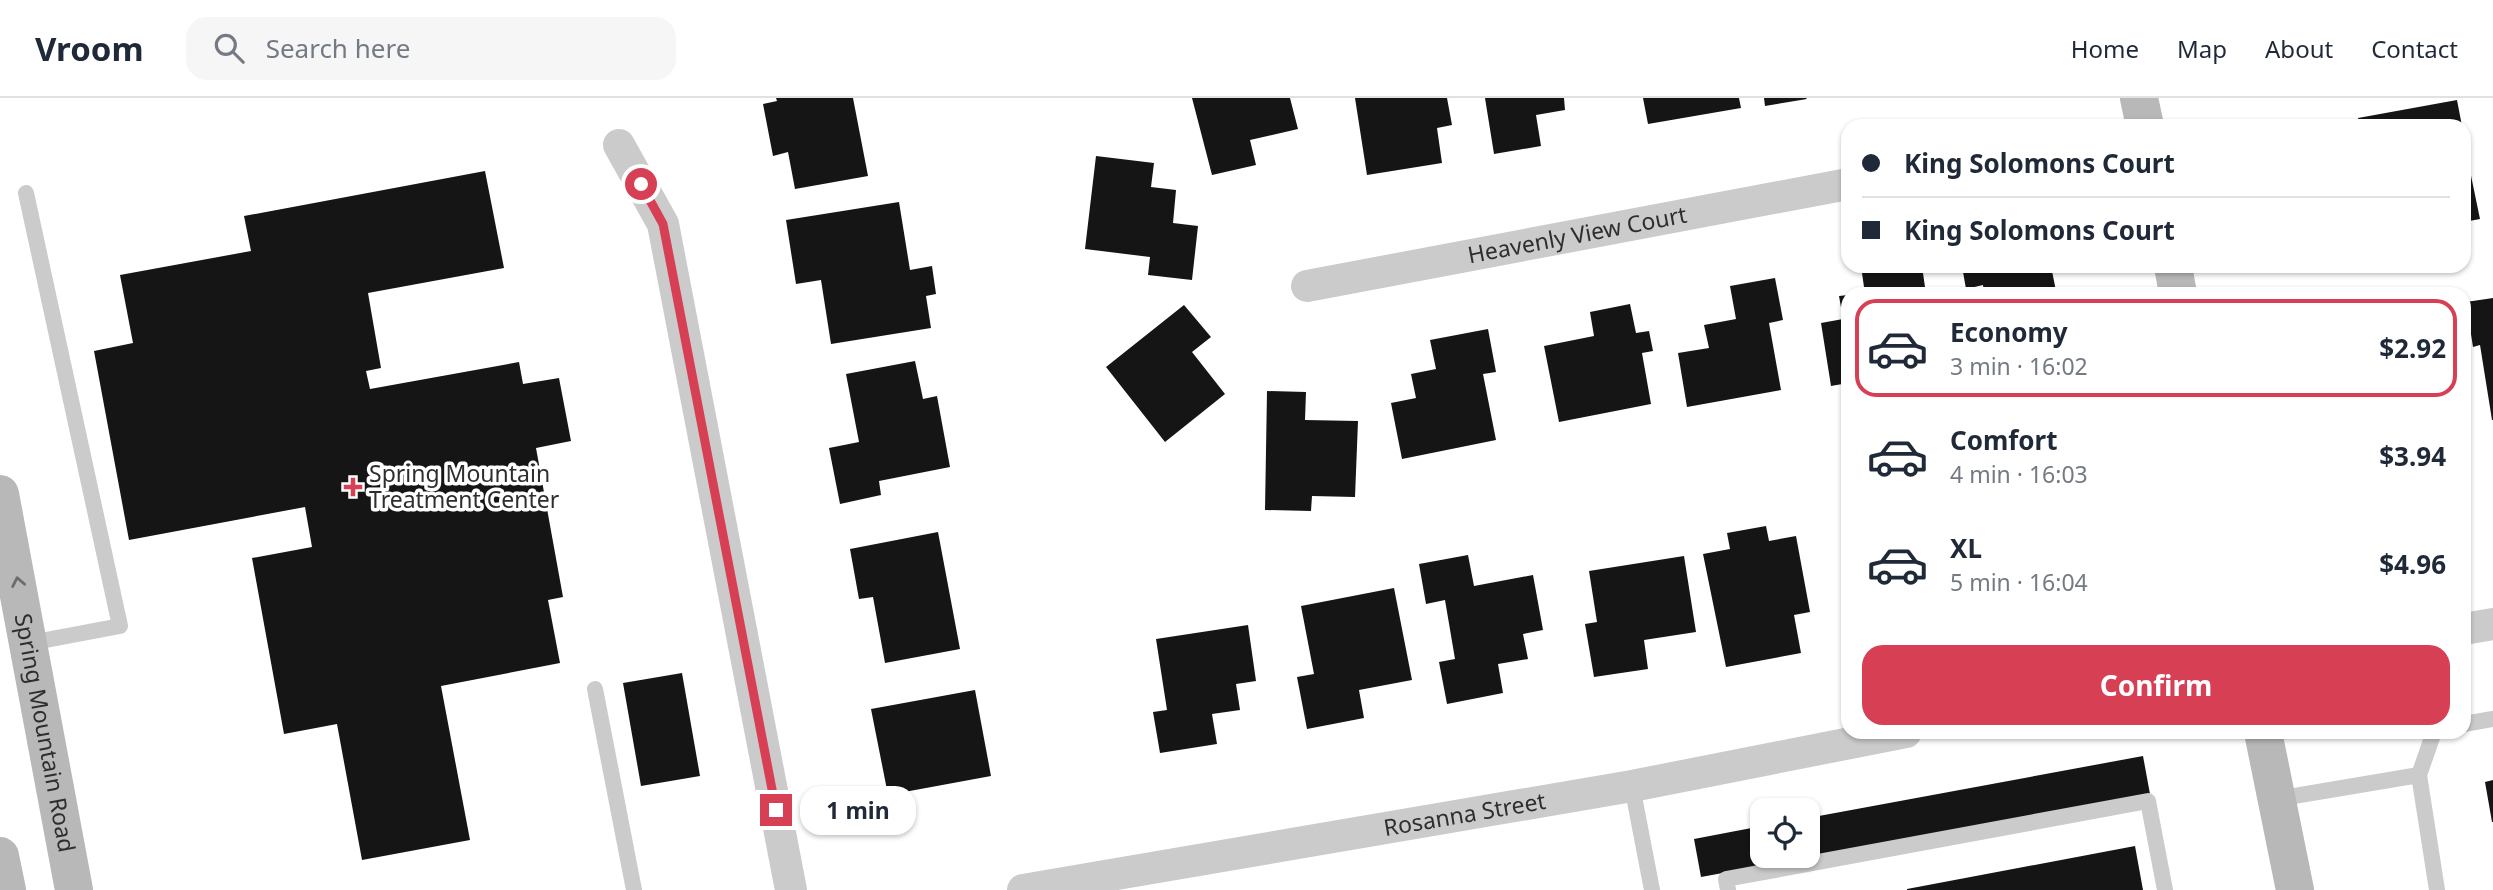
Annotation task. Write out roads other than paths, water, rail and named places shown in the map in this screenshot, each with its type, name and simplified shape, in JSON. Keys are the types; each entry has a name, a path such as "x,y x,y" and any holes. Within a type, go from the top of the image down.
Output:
{"main road":[{"path":"2139,98 2144,119"},
{"name":"Spring Mountain Road","path":"0,494 30,643 74,890"},
{"path":"2264,739 2295,890"},
{"path":"0,856 7,890"}],"street":[{"path":"619,145 663,224 791,890"},
{"name":"Heavenly View Court","path":"1307,286 1841,185"},
{"path":"2471,628 2493,624"},
{"name":"Rosanna Street","path":"1023,890 1632,786 1870,739"}],"lane":[{"path":"26,193 120,626 30,643"},
{"path":"595,689 634,890"},
{"path":"2471,723 2493,719"},
{"path":"2432,739 2419,775 2437,890"},
{"path":"2276,799 2419,775"},
{"path":"1632,786 1652,890"},
{"path":"1728,890 1726,879 2148,801 2165,890"}],"place":[{"name":"Spring Mountain Treatment Center","path":"353,487"}]}
